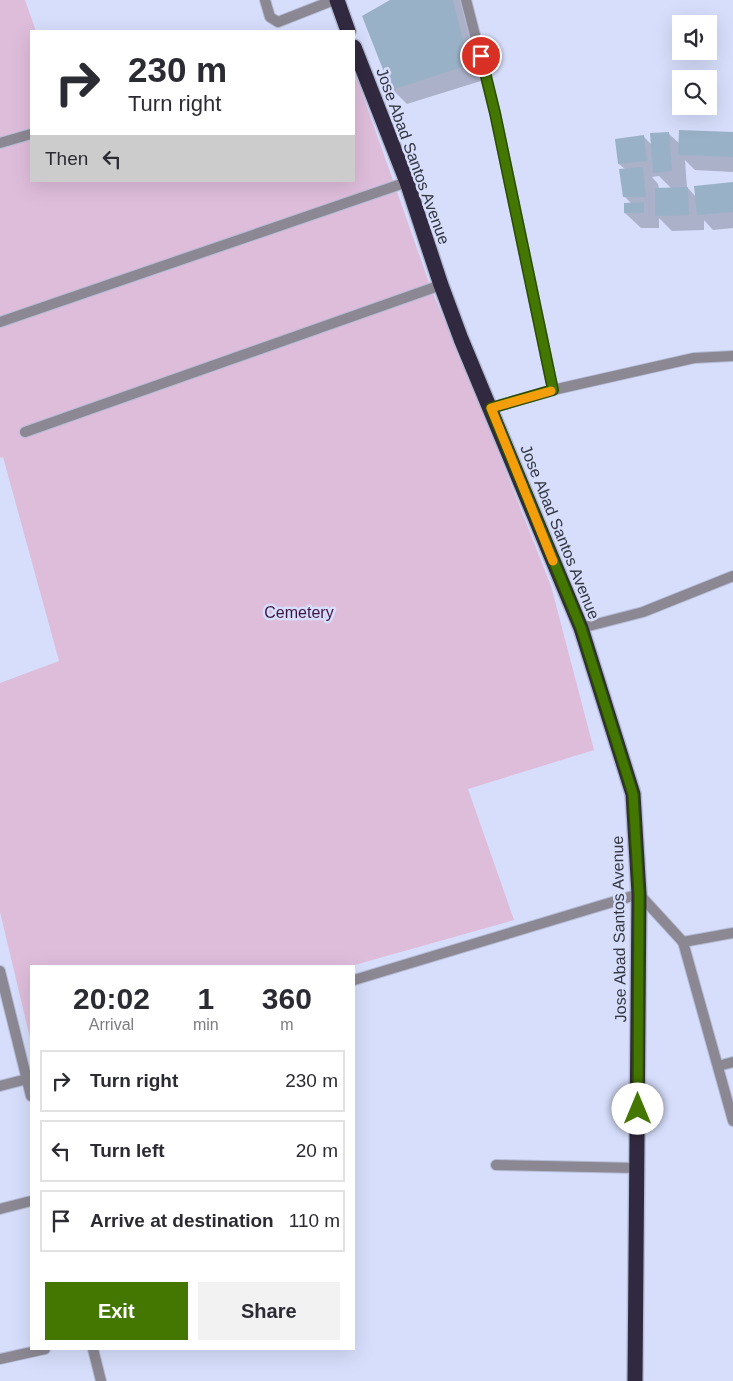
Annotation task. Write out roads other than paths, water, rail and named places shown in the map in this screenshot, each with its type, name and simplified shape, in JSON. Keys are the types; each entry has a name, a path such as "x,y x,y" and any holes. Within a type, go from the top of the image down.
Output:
{"highway":[{"path":"335,0 348,30"},
{"name":"Jose Abad Santos Avenue","path":"355,50 407,182 441,286 581,628 633,794 639,894 635,1381"}],"street":[{"path":"265,0 270,16 278,22 335,0"},
{"path":"466,0 495,113 553,390"},
{"path":"0,143 30,134"},
{"path":"0,322 407,182"},
{"path":"25,432 441,286"},
{"path":"491,408 553,390 694,358 733,356"},
{"path":"581,628 643,612 733,576"},
{"path":"355,980 639,894 683,942 733,1121"},
{"path":"683,942 733,933"},
{"path":"0,971 29,1079 0,1086"},
{"path":"718,1066 733,1062"},
{"path":"496,1165 637,1168"},
{"path":"0,1209 30,1201"},
{"path":"0,1359 40,1350"},
{"path":"93,1350 101,1381"}],"park label":[{"name":"Cemetery","path":"299,612"}]}
